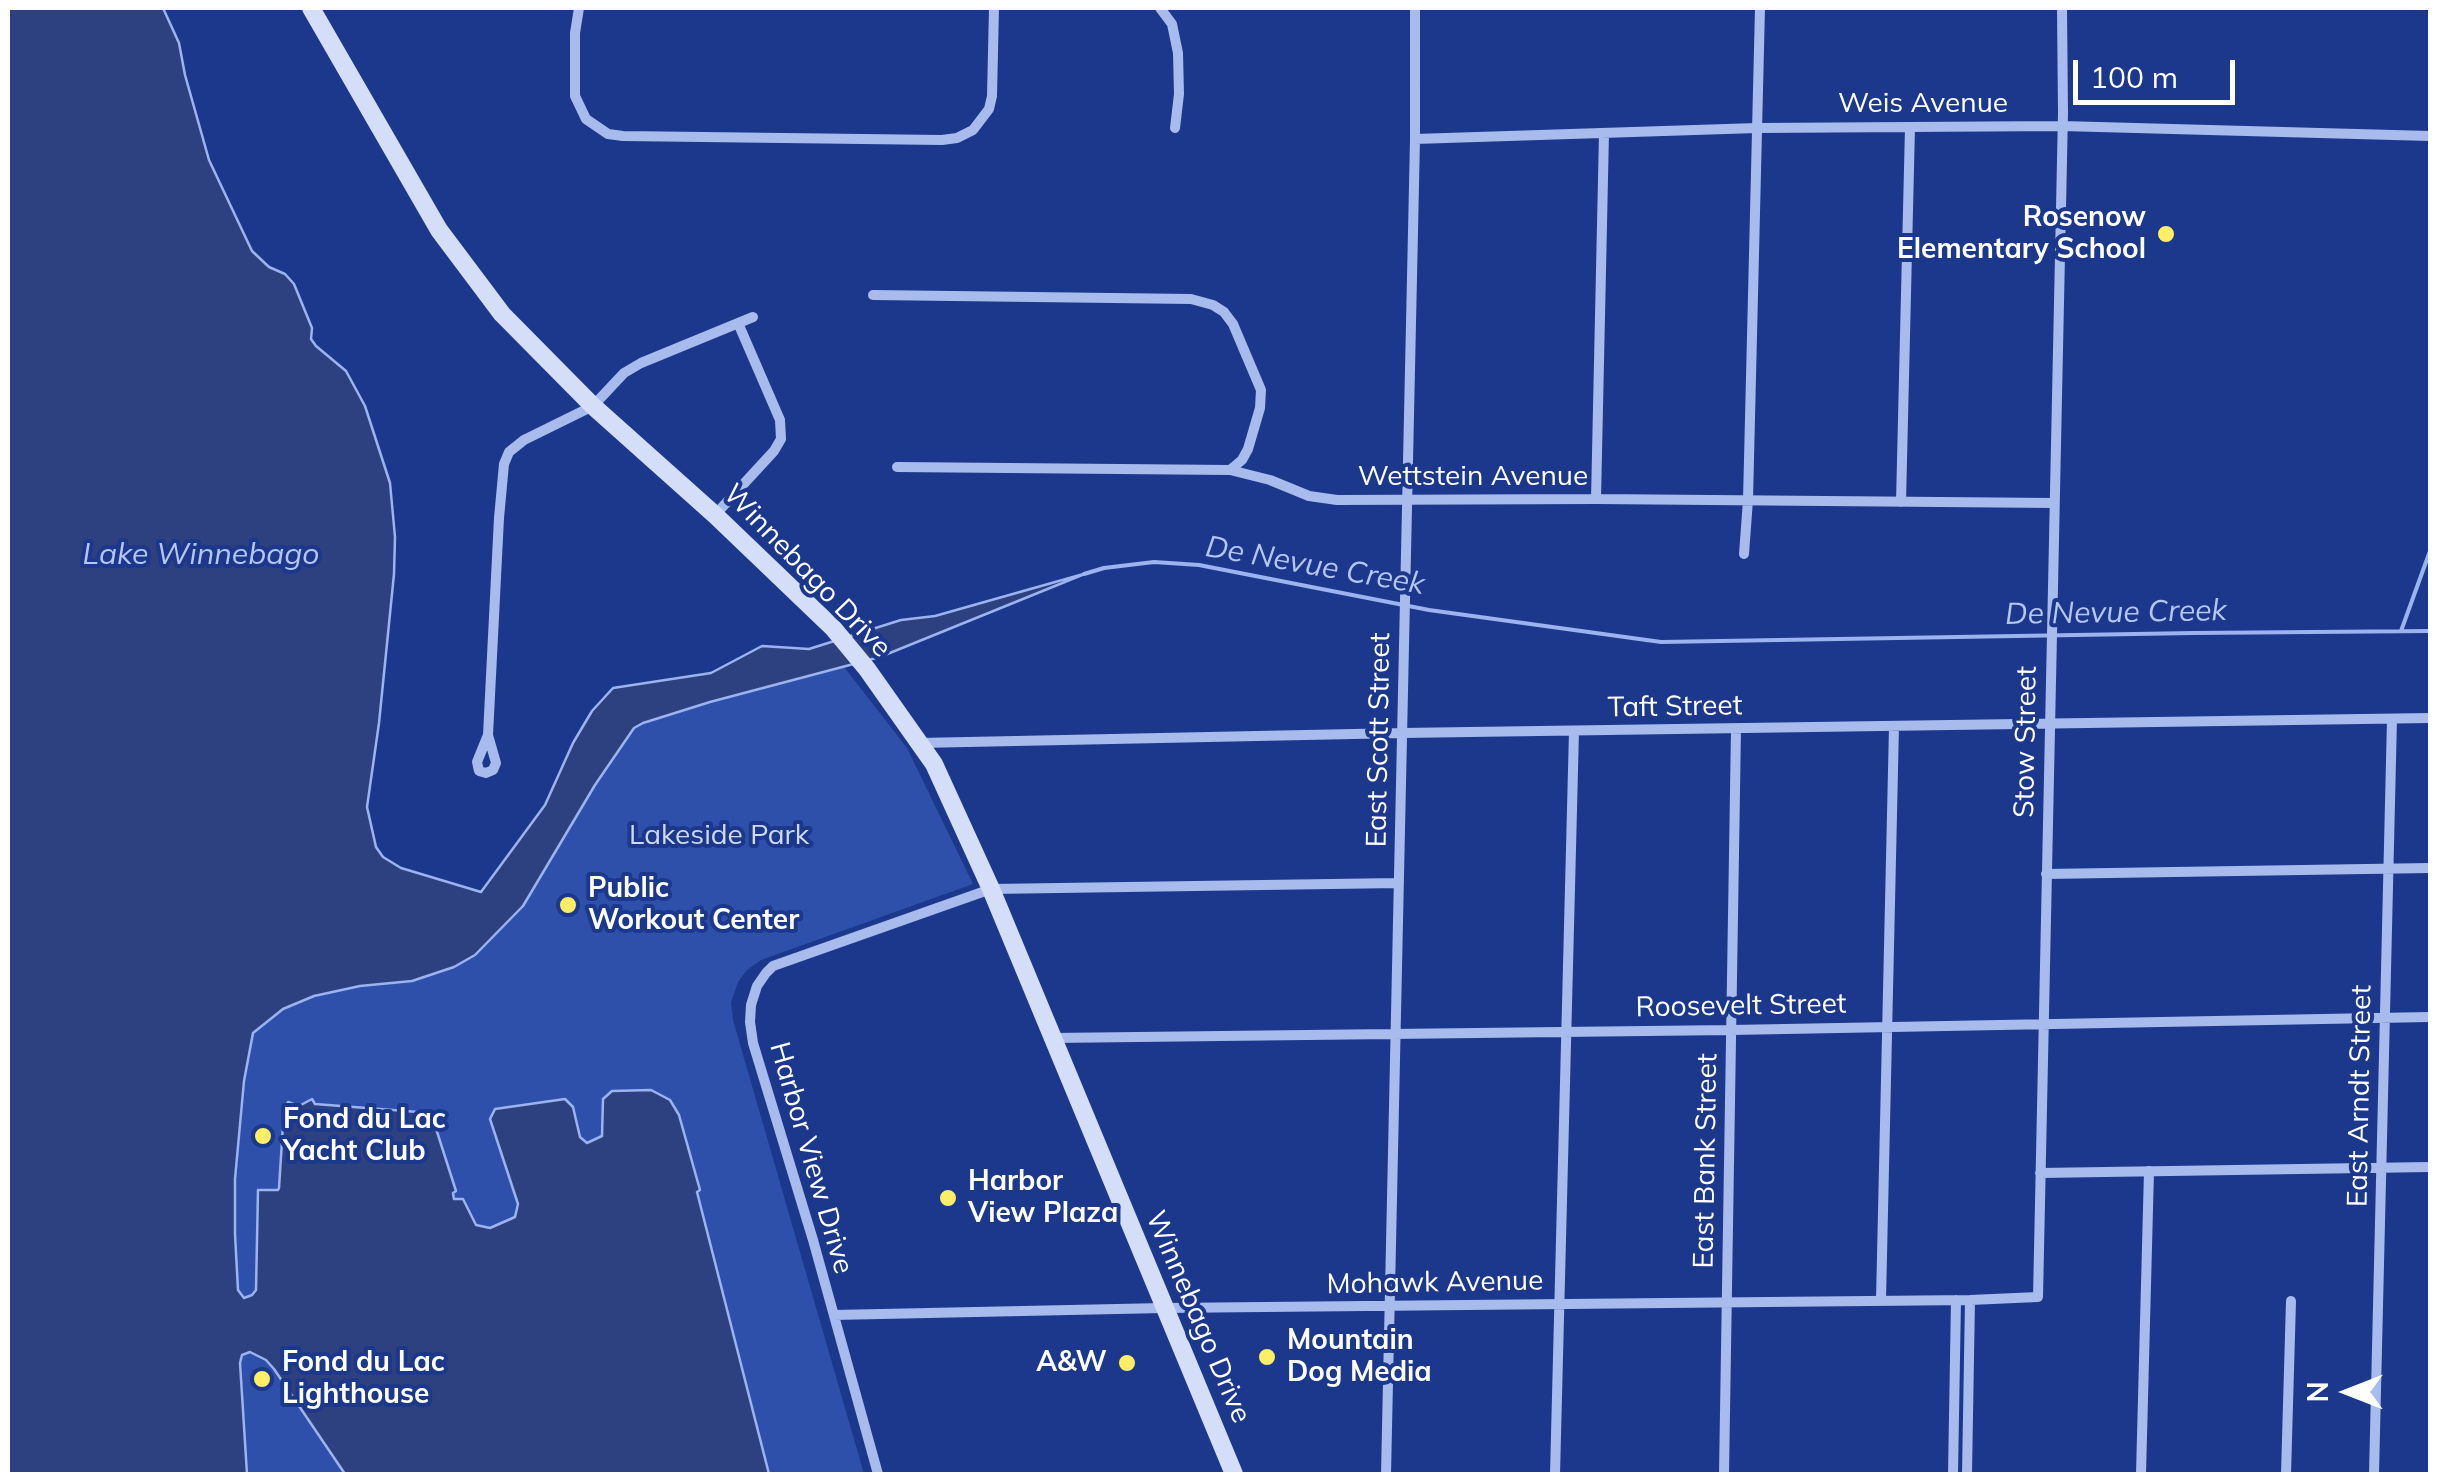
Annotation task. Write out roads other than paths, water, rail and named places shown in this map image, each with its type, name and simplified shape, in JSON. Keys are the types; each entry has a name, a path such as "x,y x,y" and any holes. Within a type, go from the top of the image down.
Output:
{"main road":[{"name":"Winnebago Drive","path":"311,8 439,230 502,314 593,406 716,515 832,628 867,668 934,764 991,890 1234,1474"}],"street":[{"path":"579,8 574,33 575,96 586,119 608,134 942,140 967,134 989,109 994,8"},
{"path":"1160,8 1172,24 1178,54 1179,94 1174,128"},
{"name":"East Scott Street","path":"1386,1474 1415,8"},
{"path":"1744,554 1760,8"},
{"name":"Stow Street","path":"2038,1297 2062,8"},
{"name":"Weis Avenue","path":"1415,139 1757,128 2062,126 2430,136"},
{"path":"1901,502 1910,127"},
{"path":"1596,499 1604,133"},
{"path":"873,295 1191,299 1213,305 1234,324 1261,390 1248,449 1230,470"},
{"path":"488,736 499,518 504,464 510,452 524,440 593,406 624,373 753,317"},
{"path":"716,515 781,440 780,420 738,323"},
{"name":"Wettstein Avenue","path":"896,467 1230,470 1321,498 1407,501 2054,503"},
{"name":"Taft Street","path":"919,743 2430,718"},
{"name":"East Arndt Street","path":"2374,1474 2392,719"},
{"path":"1881,1300 1894,726"},
{"name":"East Bank Street","path":"1724,1474 1736,728"},
{"path":"1555,1474 1574,731"},
{"path":"2046,874 2430,868"},
{"name":"Harbor View Drive","path":"878,1474 753,1043 750,1022 754,992 764,975 773,966 991,890 1398,883"},
{"name":"Roosevelt Street","path":"1052,1038 2430,1017"},
{"path":"2040,1173 2430,1167"},
{"path":"2141,1474 2149,1171"},
{"name":"Mohawk Avenue","path":"834,1316 2038,1297"},
{"path":"1952,1474 1956,1300"},
{"path":"1966,1474 1970,1300"},
{"path":"2286,1474 2291,1301"}],"water":[{"name":"Lake Winnebago","path":"8,8 163,8 179,43 209,160 252,251 294,284 312,328 311,339 346,371 365,406 390,483 395,537 379,723 367,807 376,847 383,857 401,868 481,892 545,805 573,743 592,711 613,688 711,673 762,646 809,649 901,620 935,616 1087,573 880,657 643,723 634,728 595,785 523,906 475,955 454,967 412,981 314,996 283,1009 253,1033 244,1081 235,1179 238,1290 244,1298 256,1290 258,1190 279,1188 284,1109 288,1102 299,1106 312,1099 315,1104 431,1113 456,1191 454,1199 463,1199 476,1225 490,1228 515,1217 518,1204 490,1119 495,1109 565,1099 573,1107 580,1137 587,1143 602,1136 603,1099 612,1091 651,1090 670,1100 679,1115 700,1190 697,1192 769,1474 345,1474 274,1369 250,1352 242,1355 240,1363 247,1474 8,1474"}],"waterway":[{"path":"2401,631 2430,551"},
{"name":"De Nevue Creek","path":"1084,574 1154,562 1199,565 1429,610 1661,642 2430,631"}],"place":[{"name":"Rosenow Elementary School","path":"2166,234"},
{"name":"Public Workout Center","path":"568,905"},
{"name":"Fond du Lac Yacht Club","path":"263,1136"},
{"name":"Harbor View Plaza","path":"948,1198"},
{"name":"Mountain Dog Media","path":"1267,1357"},
{"name":"A&W","path":"1127,1363"},
{"name":"Fond du Lac Lighthouse","path":"262,1379"}],"park label":[{"name":"Lakeside Park","path":"719,836"}]}
